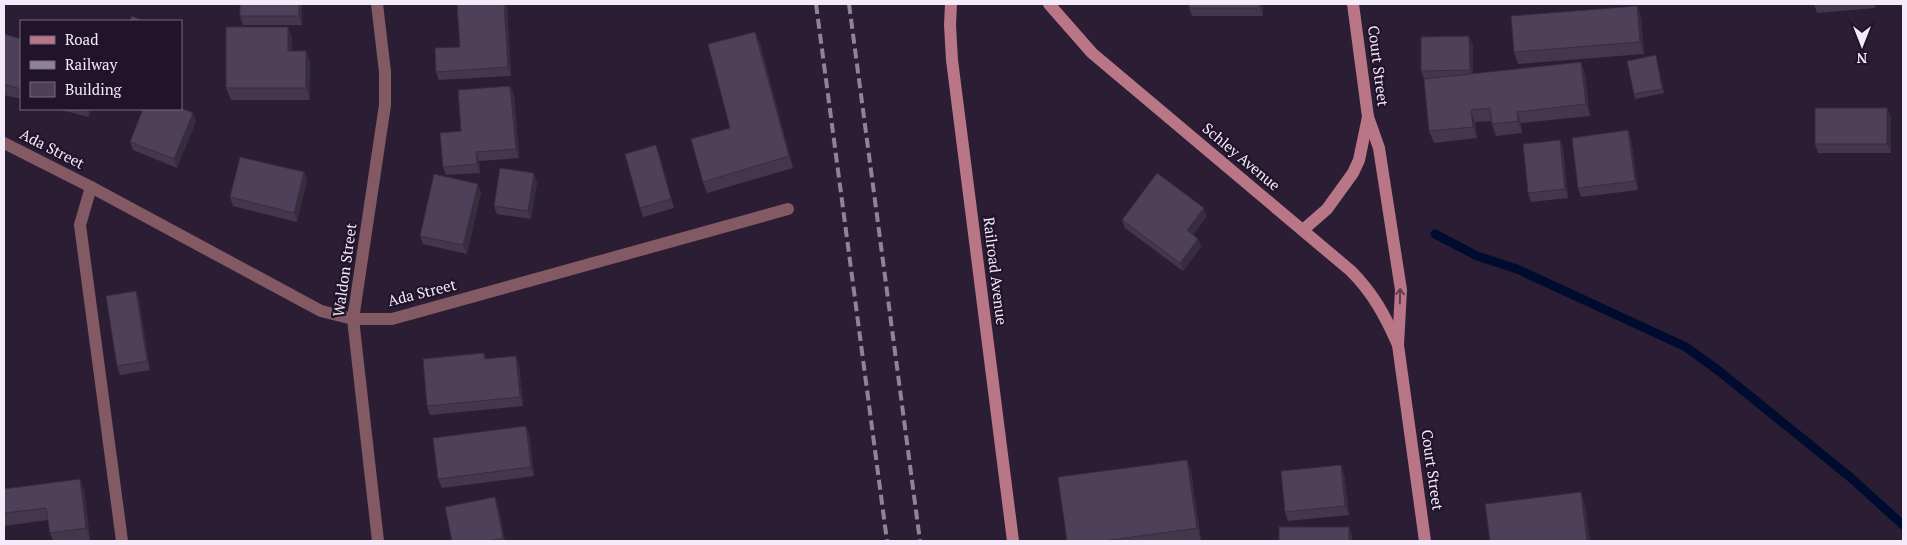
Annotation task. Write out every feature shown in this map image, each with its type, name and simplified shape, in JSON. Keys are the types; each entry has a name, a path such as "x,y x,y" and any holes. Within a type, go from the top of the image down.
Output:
{"main road":[{"name":"Railroad Avenue","path":"950,4 952,60 1013,541"},
{"name":"Schley Avenue","path":"1049,4 1092,53 1303,230 1364,284 1380,307 1398,345"},
{"name":"Court Street","path":"1303,230 1327,208 1353,173 1368,117 1353,4"},
{"path":"1368,117 1379,148 1400,290 1398,345"},
{"name":"Court Street","path":"1398,345 1425,541"}],"street":[{"name":"Waldon Street","path":"377,4 385,72 385,105 353,319 378,541"},
{"name":"Ada Street","path":"4,142 321,311 353,319 392,319 788,208"},
{"path":"91,187 80,225 122,541"}],"building":[{"path":"240,4 299,4 299,16 240,16"},
{"path":"457,4 504,4 508,67 436,72 435,48 460,47"},
{"path":"1189,4 1260,4 1260,8 1189,8"},
{"path":"1637,6 1640,42 1514,52 1511,16"},
{"path":"132,16 142,20 130,20"},
{"path":"226,27 288,27 288,51 306,51 306,88 226,88"},
{"path":"755,32 789,156 703,182 691,139 730,128 708,44"},
{"path":"4,34 20,39 20,89 4,84"},
{"path":"1469,36 1470,70 1421,71 1421,37"},
{"path":"1656,55 1662,89 1634,94 1627,61"},
{"path":"1581,62 1586,104 1517,112 1518,121 1492,124 1490,108 1471,110 1473,127 1429,131 1424,79"},
{"path":"510,86 516,149 476,152 477,164 443,167 440,133 461,131 458,90"},
{"path":"182,108 193,113 174,159 130,142 143,110 182,110"},
{"path":"1815,108 1887,108 1887,144 1815,144"},
{"path":"1628,130 1635,181 1578,188 1572,138"},
{"path":"1560,140 1565,189 1528,193 1523,144"},
{"path":"656,145 671,199 640,208 625,154"},
{"path":"240,157 304,172 294,213 230,197"},
{"path":"500,168 534,173 528,211 494,206"},
{"path":"1157,173 1204,208 1187,230 1198,239 1180,263 1122,220"},
{"path":"434,174 478,184 463,245 420,236"},
{"path":"136,291 147,361 117,366 106,296"},
{"path":"484,353 484,359 516,356 520,397 427,406 423,359"},
{"path":"526,426 531,467 438,479 433,438"},
{"path":"1187,460 1197,528 1103,541 1067,541 1058,477"},
{"path":"1341,465 1345,506 1285,512 1281,471"},
{"path":"80,479 86,528 50,533 46,508 4,513 4,489"},
{"path":"1581,492 1587,541 1490,541 1485,504"},
{"path":"495,497 503,538 488,541 452,541 445,507"},
{"path":"1279,527 1349,527 1349,541 1279,541"}],"waterway":[{"path":"1435,234 1477,256 1517,269 1686,347 1719,371 1850,477 1903,525"}],"railway":[{"path":"816,4 887,541"},
{"path":"849,4 920,541"}]}
